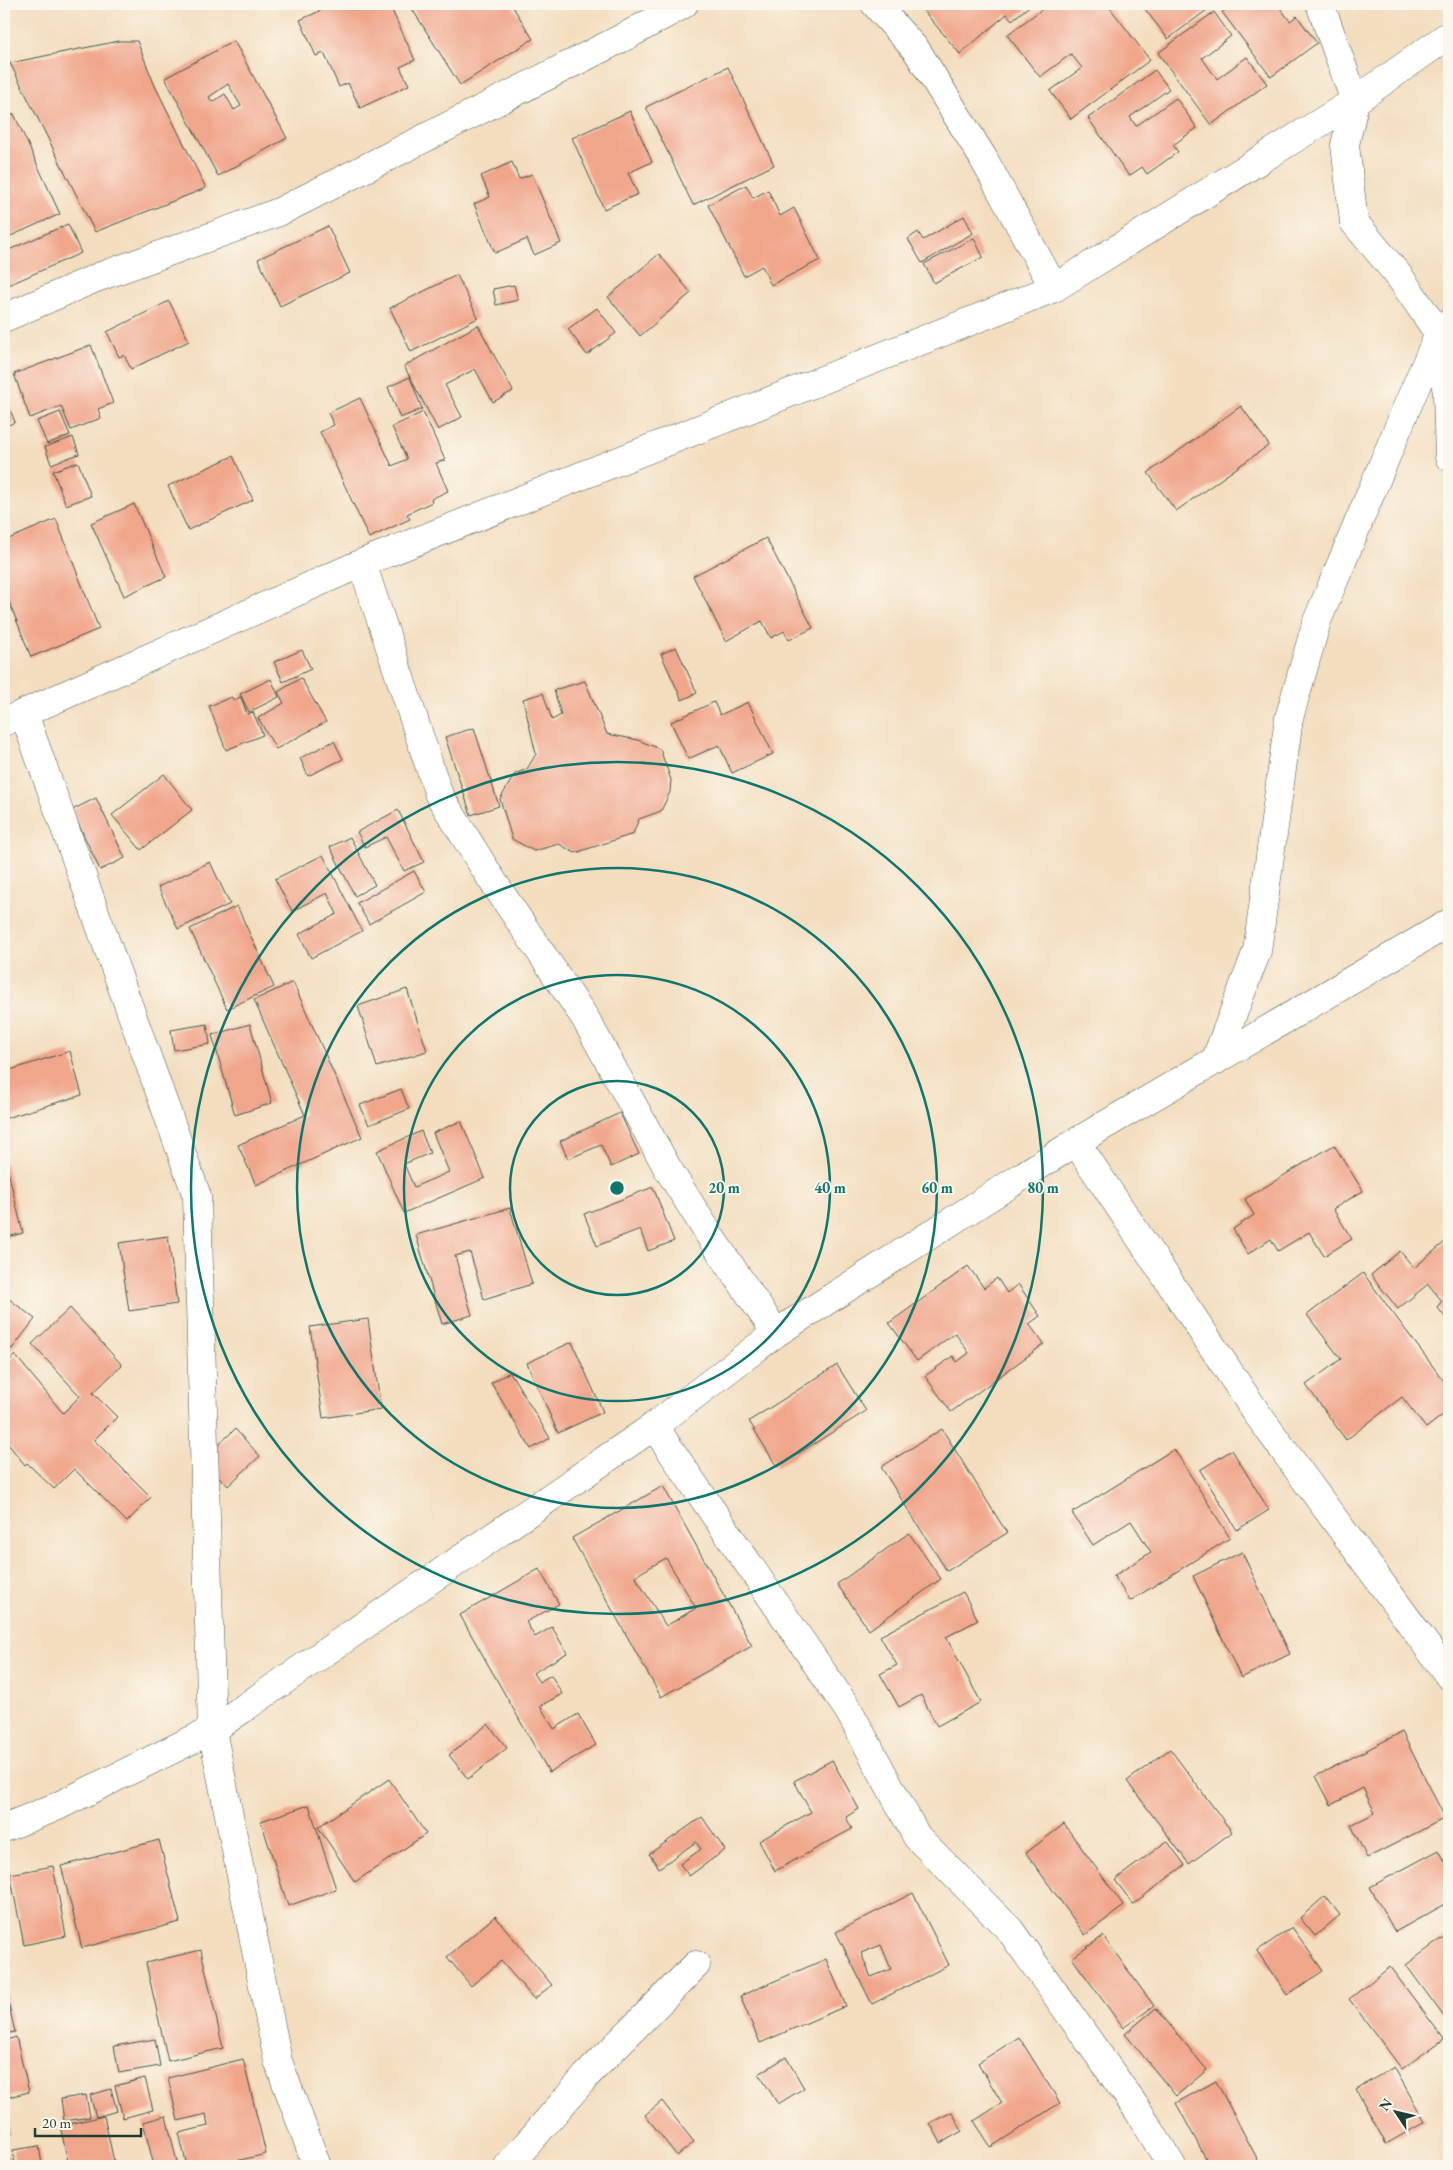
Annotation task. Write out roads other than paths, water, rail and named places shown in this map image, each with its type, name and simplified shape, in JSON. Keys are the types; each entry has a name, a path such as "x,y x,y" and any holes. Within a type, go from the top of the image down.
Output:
{"street":[{"path":"4,318 96,278 279,212 628,35 684,4"},
{"path":"875,4 917,51 982,156 1054,288"},
{"path":"1320,4 1355,102 1345,145 1354,222 1444,328 1449,456"},
{"path":"317,2166 278,2061 212,1730 197,1196 14,718 362,563 1054,288 1355,102 1449,35"},
{"path":"1215,1061 1257,951 1289,718 1317,621 1444,328"},
{"path":"362,563 439,795 492,880 585,1018 668,1169 776,1334"},
{"path":"4,1828 56,1807 212,1730 654,1426 776,1334 1076,1142 1449,923"},
{"path":"1076,1142 1258,1415 1449,1676"},
{"path":"654,1426 849,1710 917,1837 1010,1930 1137,2109 1172,2166"},
{"path":"508,2166 588,2074 696,1965"}]}
